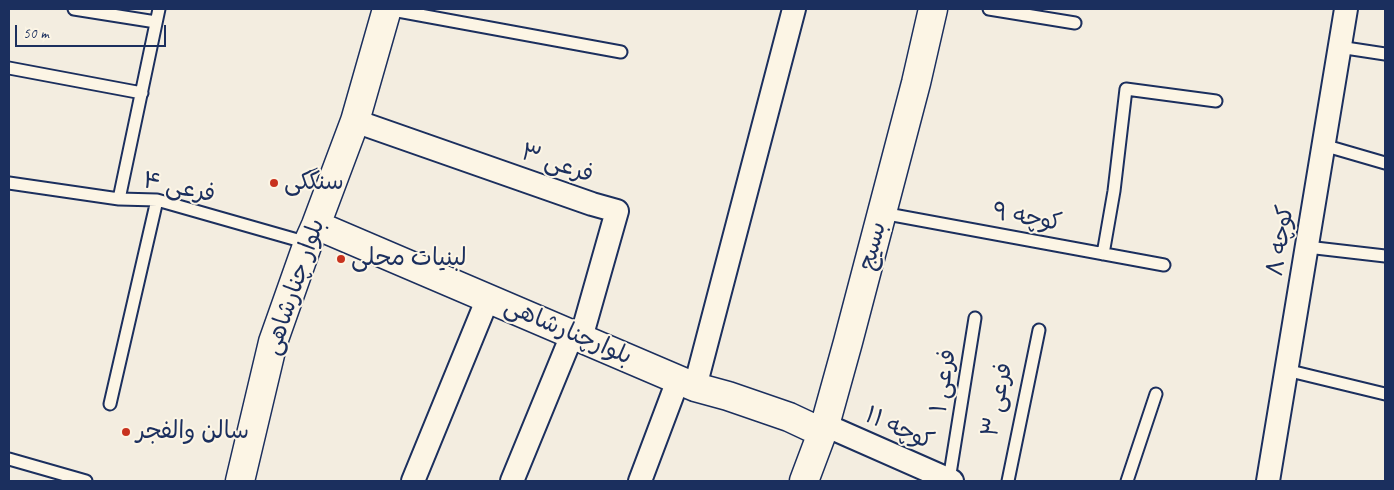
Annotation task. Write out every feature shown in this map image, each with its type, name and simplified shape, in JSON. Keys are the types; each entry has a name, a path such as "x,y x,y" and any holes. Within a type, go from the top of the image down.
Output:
{"street":[{"name":"بلوار چنارشاهی","path":"240,481 273,342 355,121 387,9"},
{"path":"640,481 687,383 794,9"},
{"name":"بسیج","path":"804,481 823,429 882,213 933,9"},
{"name":"کوچه ۸","path":"1270,481 1286,370 1346,9"},
{"name":"فرعی ۳","path":"355,121 592,204 617,211 577,337"},
{"name":"بلوارچنارشاهی","path":"312,234 488,298 687,383 823,429"},
{"path":"413,481 488,298"},
{"path":"512,481 577,337"},
{"name":"کوچه ۱۱","path":"823,429 950,481"}],"lane":[{"path":"74,9 156,22"},
{"path":"119,199 159,9"},
{"path":"387,9 621,52"},
{"path":"990,9 1075,23"},
{"path":"1339,47 1385,54"},
{"path":"9,68 142,93"},
{"path":"1103,254 1114,191 1126,89 1216,101"},
{"path":"1323,145 1385,163"},
{"name":"فرعی ۴","path":"9,183 119,199 157,200 312,234"},
{"path":"110,404 157,200"},
{"name":"کوچه ۹","path":"882,213 1164,265"},
{"path":"1307,247 1385,256"},
{"name":"فرعی ۱","path":"950,481 975,318"},
{"name":"فرعی ۳","path":"1008,481 1040,330"},
{"path":"1286,370 1385,394"},
{"path":"1127,481 1156,394"},
{"path":"9,459 86,481"}],"place":[{"name":"سنگکی","path":"274,183"},
{"name":"لبنیات محلی","path":"341,259"},
{"name":"سالن والفجر","path":"126,432"}]}
